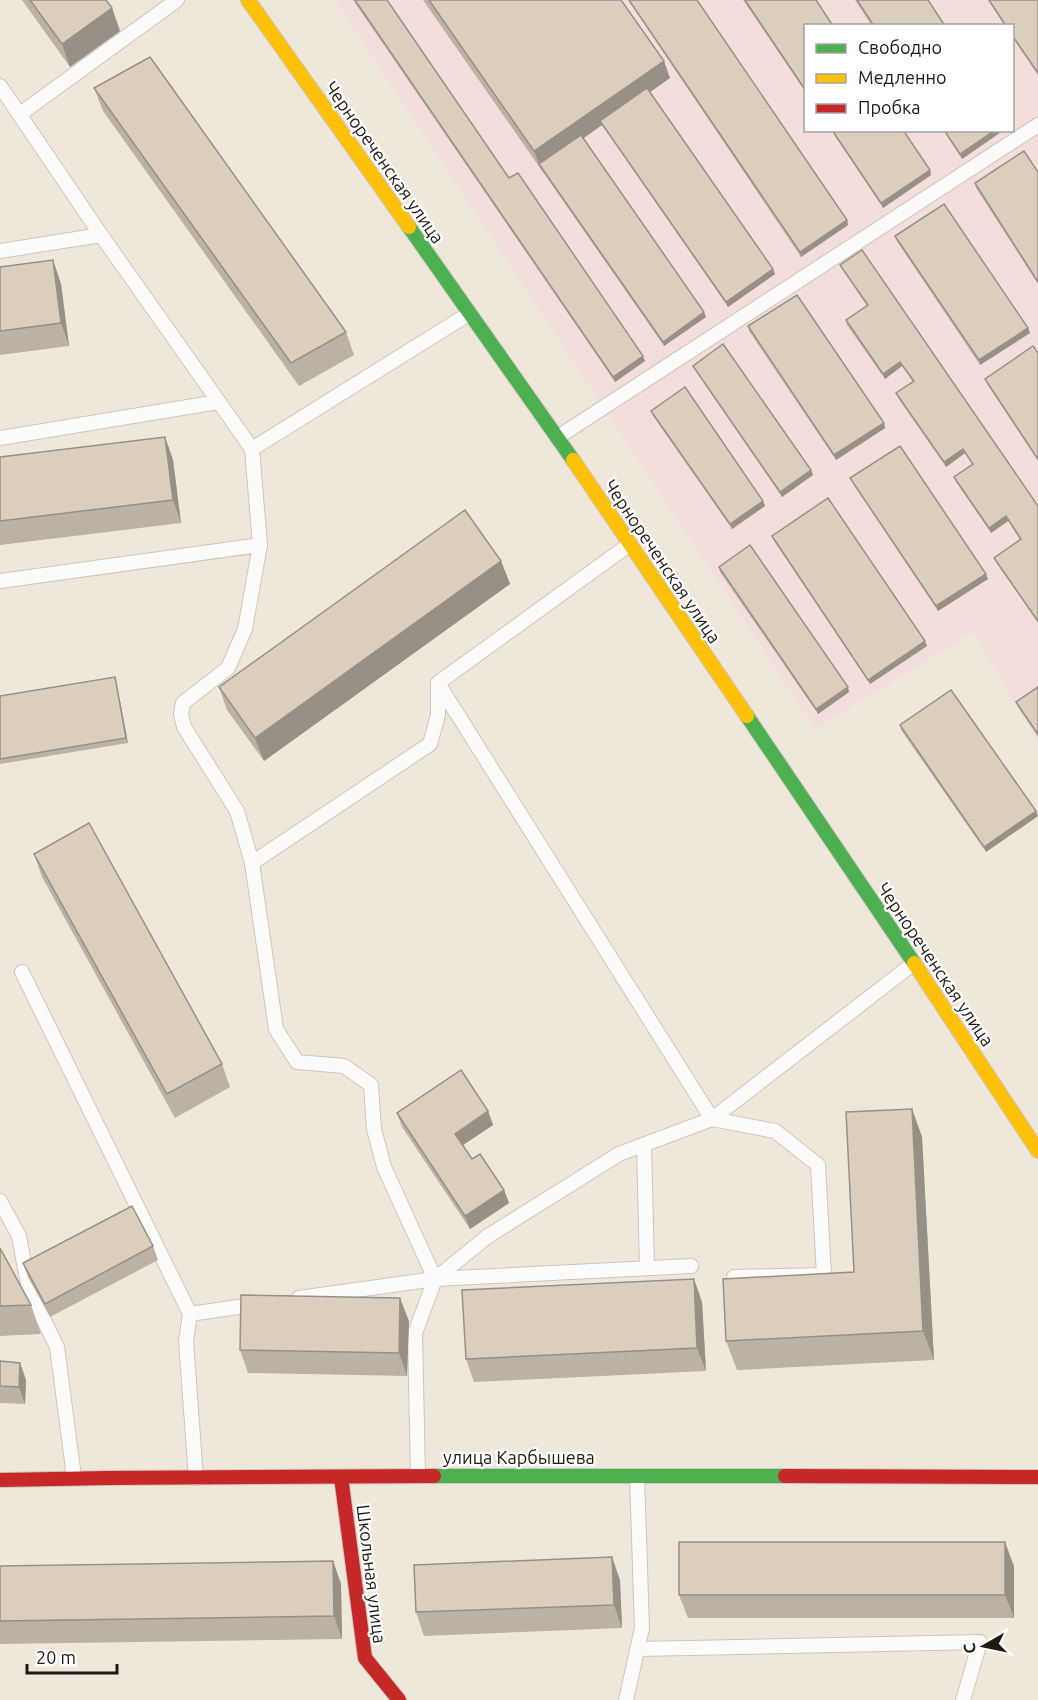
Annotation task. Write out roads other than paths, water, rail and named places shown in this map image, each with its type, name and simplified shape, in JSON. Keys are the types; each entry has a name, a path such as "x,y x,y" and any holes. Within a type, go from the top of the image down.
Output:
{"main road":[{"name":"Чернореченская улица","path":"248,0 558,437 914,963 1038,1151"},
{"name":"улица Карбышева","path":"0,1480 74,1477 637,1475 1038,1477"},
{"name":"Школьная улица","path":"341,1476 364,1658 399,1700"}],"lane":[{"path":"20,114 177,0"},
{"path":"0,86 101,235 252,449 260,545 245,629 228,668 183,704 181,714 184,727 237,811 252,863 276,1029 297,1062 344,1066 371,1084 374,1129 384,1167 435,1279"},
{"path":"558,437 1038,125"},
{"path":"0,251 101,235"},
{"path":"252,449 470,313"},
{"path":"0,438 218,402"},
{"path":"438,683 630,544"},
{"path":"0,580 260,545"},
{"path":"252,863 430,744 438,715 438,683"},
{"path":"438,683 712,1119 775,1131 818,1165 824,1275 734,1277"},
{"path":"418,1476 415,1333 435,1279 488,1236 619,1154 712,1119 914,963"},
{"path":"22,972 190,1314 186,1341 196,1478"},
{"path":"644,1145 647,1268"},
{"path":"0,1201 19,1236 29,1290 57,1347 74,1477"},
{"path":"190,1314 435,1279 691,1266"},
{"path":"626,1700 642,1628 637,1475"},
{"path":"638,1649 980,1642 963,1700"}]}
